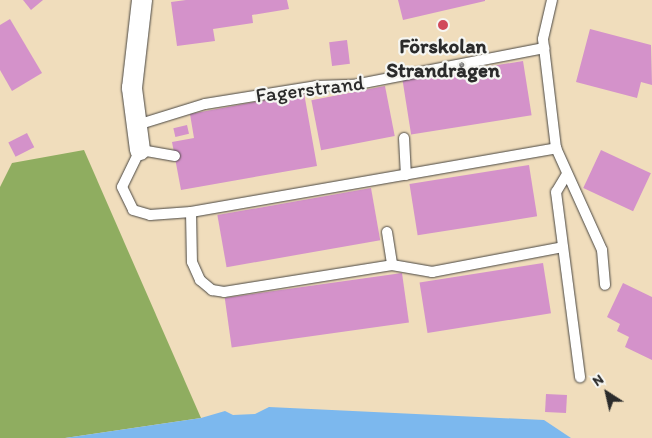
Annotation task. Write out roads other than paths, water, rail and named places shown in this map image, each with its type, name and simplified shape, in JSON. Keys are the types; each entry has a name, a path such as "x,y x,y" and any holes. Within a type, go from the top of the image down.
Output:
{"street":[{"path":"140,150 132,88 142,0"}],"lane":[{"path":"552,0 548,8 544,48 556,148 602,250 605,285"},
{"name":"Fagerstrand","path":"137,124 204,104 316,86 354,85 544,48"},
{"path":"404,138 406,175"},
{"path":"175,156 140,150 122,187 133,210 150,215 191,212 556,148"},
{"path":"567,174 556,192 580,377"},
{"path":"191,212 192,262 200,280 212,290 224,292 392,265 432,272 563,247"},
{"path":"387,232 392,265"}],"water":[{"path":"269,407 544,420 571,438 65,438 201,418 225,411 233,415 255,414"}],"place":[{"name":"Förskolan Strandrågen","path":"443,25"}]}
